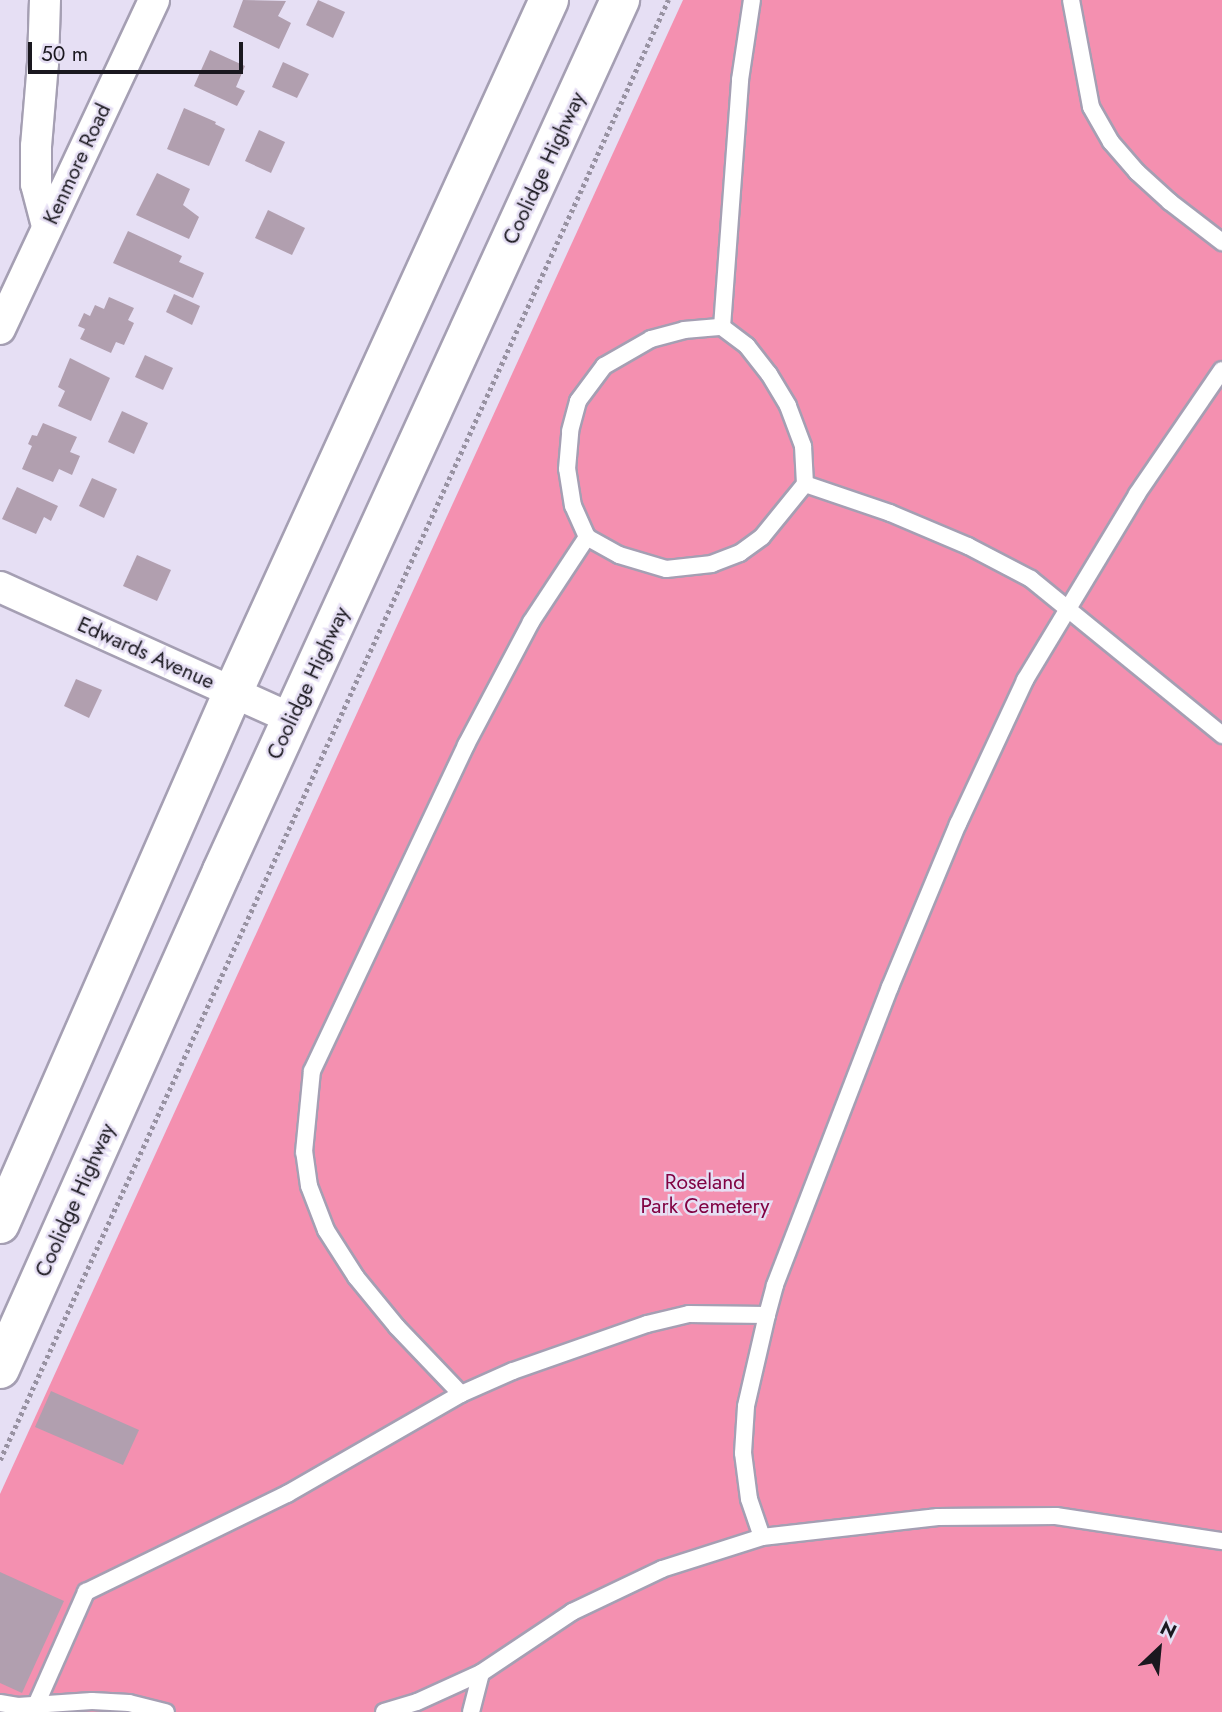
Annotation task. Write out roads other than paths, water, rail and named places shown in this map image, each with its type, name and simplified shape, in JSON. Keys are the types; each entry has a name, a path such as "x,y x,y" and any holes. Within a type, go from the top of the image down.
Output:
{"main road":[{"path":"0,1224 233,692 549,0"},
{"name":"Coolidge Highway","path":"0,1369 292,719 621,0"}],"street":[{"path":"44,0 36,184 47,226"},
{"name":"Kenmore Road","path":"0,328 154,0"},
{"name":"Edwards Avenue","path":"0,587 292,719"}],"lane":[{"path":"722,327 740,80 752,0"},
{"path":"1071,0 1091,107 1111,142 1170,202 1222,242"},
{"path":"722,327 747,346 769,373 788,406 803,446 805,484 762,537 740,553 712,564 666,569 619,555 587,537 573,506 567,469 570,431 578,401 604,366 651,339 684,330 722,327"},
{"path":"762,1536 749,1499 743,1453 746,1406 775,1286 885,1000 958,824 1025,680 1137,494 1222,370"},
{"path":"805,484 890,513 968,546 1031,579 1222,735"},
{"path":"461,1394 397,1328 356,1277 326,1230 309,1186 304,1152 312,1071 466,745 531,622 587,537"},
{"path":"36,1705 86,1592 287,1494 461,1394 513,1371 647,1324 689,1314 767,1315"},
{"path":"384,1712 417,1702 481,1673 572,1612 662,1569 762,1536 938,1517 1056,1516 1222,1541"},
{"path":"471,1712 481,1673"},
{"path":"0,1703 36,1705 93,1701 129,1703 166,1712"}],"park label":[{"name":"Roseland Park Cemetery","path":"705,1194"}]}
